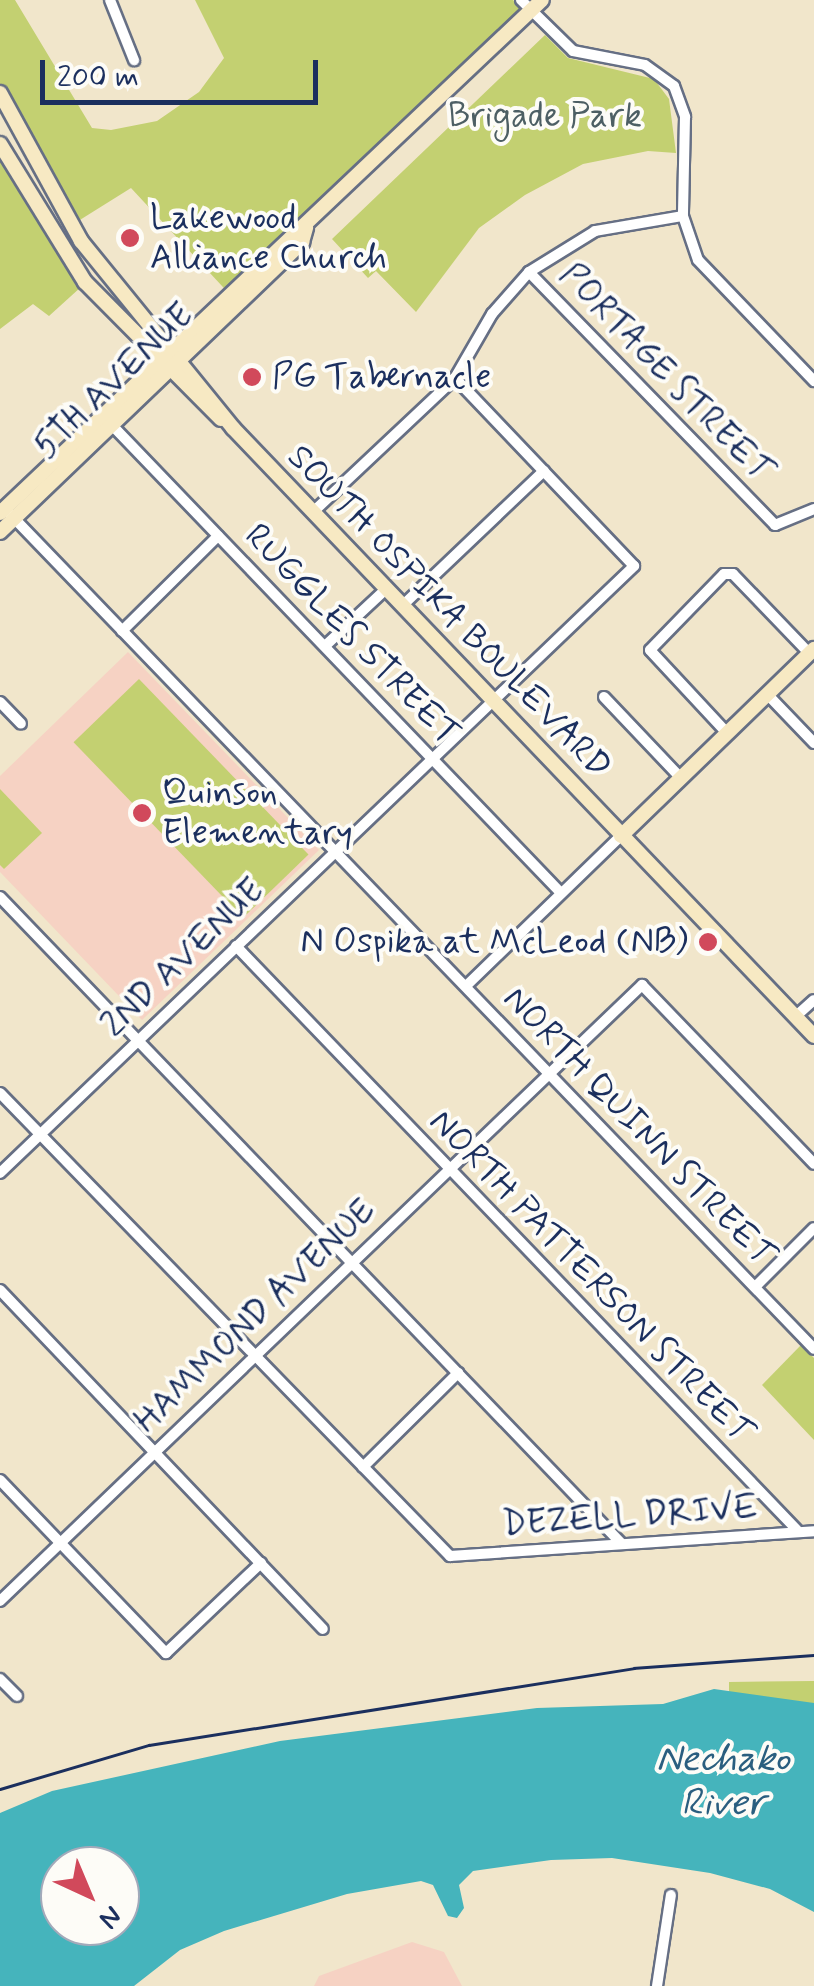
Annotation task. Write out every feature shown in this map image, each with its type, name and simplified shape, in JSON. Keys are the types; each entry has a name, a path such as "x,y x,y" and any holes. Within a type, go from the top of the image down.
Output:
{"main road":[{"name":"5TH AVENUE","path":"0,532 6,513 169,360 204,336 302,242 306,228 532,4"},
{"name":"SOUTH OSPIKA BOULEVARD","path":"0,93 81,241 148,325 169,360 814,1036"},
{"name":"SOUTH OSPIKA BOULEVARD","path":"0,144 71,264 136,337 169,360"},
{"name":"5TH AVENUE","path":"169,360 199,320 292,230 306,228"},
{"path":"148,325 175,331 199,320"},
{"path":"136,337 141,362 134,393 195,389 198,353 204,336"},
{"path":"621,836 812,652"}],"street":[{"path":"110,0 134,60"},
{"path":"532,4 573,51 645,65 674,86 685,117 682,216 698,260 814,382"},
{"path":"312,512 456,378 492,314 529,272 595,232 682,216"},
{"name":"PORTAGE STREET","path":"529,272 775,525 814,509"},
{"path":"402,606 544,471 456,378"},
{"name":"RUGGLES STREET","path":"107,420 562,893"},
{"name":"2ND AVENUE","path":"0,1173 634,566 544,471"},
{"name":"NORTH QUINN STREET","path":"6,513 814,1348"},
{"path":"122,630 218,536"},
{"path":"727,733 650,650 724,574 733,574 812,652"},
{"path":"325,646 386,589"},
{"path":"767,694 814,743"},
{"path":"604,697 681,778"},
{"path":"0,702 21,724"},
{"path":"466,986 621,836"},
{"path":"0,897 621,1543"},
{"name":"NORTH PATTERSON STREET","path":"236,946 798,1531"},
{"name":"HAMMOND AVENUE","path":"0,1601 642,986 814,1164"},
{"path":"796,1017 814,1000"},
{"path":"0,1093 363,1467 458,1373"},
{"path":"754,1287 814,1228"},
{"path":"0,1290 323,1628"},
{"name":"DEZELL DRIVE","path":"363,1467 450,1556 814,1531"},
{"path":"0,1480 166,1652 260,1563"},
{"path":"0,1678 17,1696"},
{"path":"657,1986 671,1895"}],"shaded area":[{"name":"Quinson Elementary","path":"128,652 319,850 142,1020 0,872 0,776"},
{"path":"412,1942 444,1952 462,1986 314,1986 319,1976"}],"green space":[{"path":"0,0 15,0 92,128 111,130 157,121 199,92 224,58 195,0 513,0 529,17 235,300 131,188 67,228 0,95"},
{"name":"Brigade Park","path":"545,35 568,58 654,79 669,99 676,153 648,151 583,164 525,195 479,228 416,312 376,271 368,278 332,239"},
{"path":"0,150 81,287 49,316 33,304 0,329"},
{"path":"139,679 308,855 243,918 74,742"},
{"path":"0,789 42,833 4,869 0,865"},
{"path":"801,1345 814,1358 814,1440 762,1385"},
{"path":"814,1681 814,1734 729,1706 729,1682"}],"water":[{"name":"Nechako River","path":"714,1689 814,1703 814,1912 770,1889 710,1873 612,1858 551,1860 473,1871 459,1885 464,1908 457,1918 448,1916 433,1885 421,1881 347,1894 224,1931 180,1950 134,1986 0,1986 0,1813 52,1791 280,1741 537,1708 663,1704"}],"railway":[{"path":"0,1789 149,1745 634,1668 814,1655"}],"place":[{"name":"Lakewood Alliance Church","path":"130,238"},
{"name":"PG Tabernacle","path":"252,377"},
{"name":"Quinson Elementary","path":"142,813"},
{"name":"N Ospika at McLeod (NB)","path":"708,942"}]}
